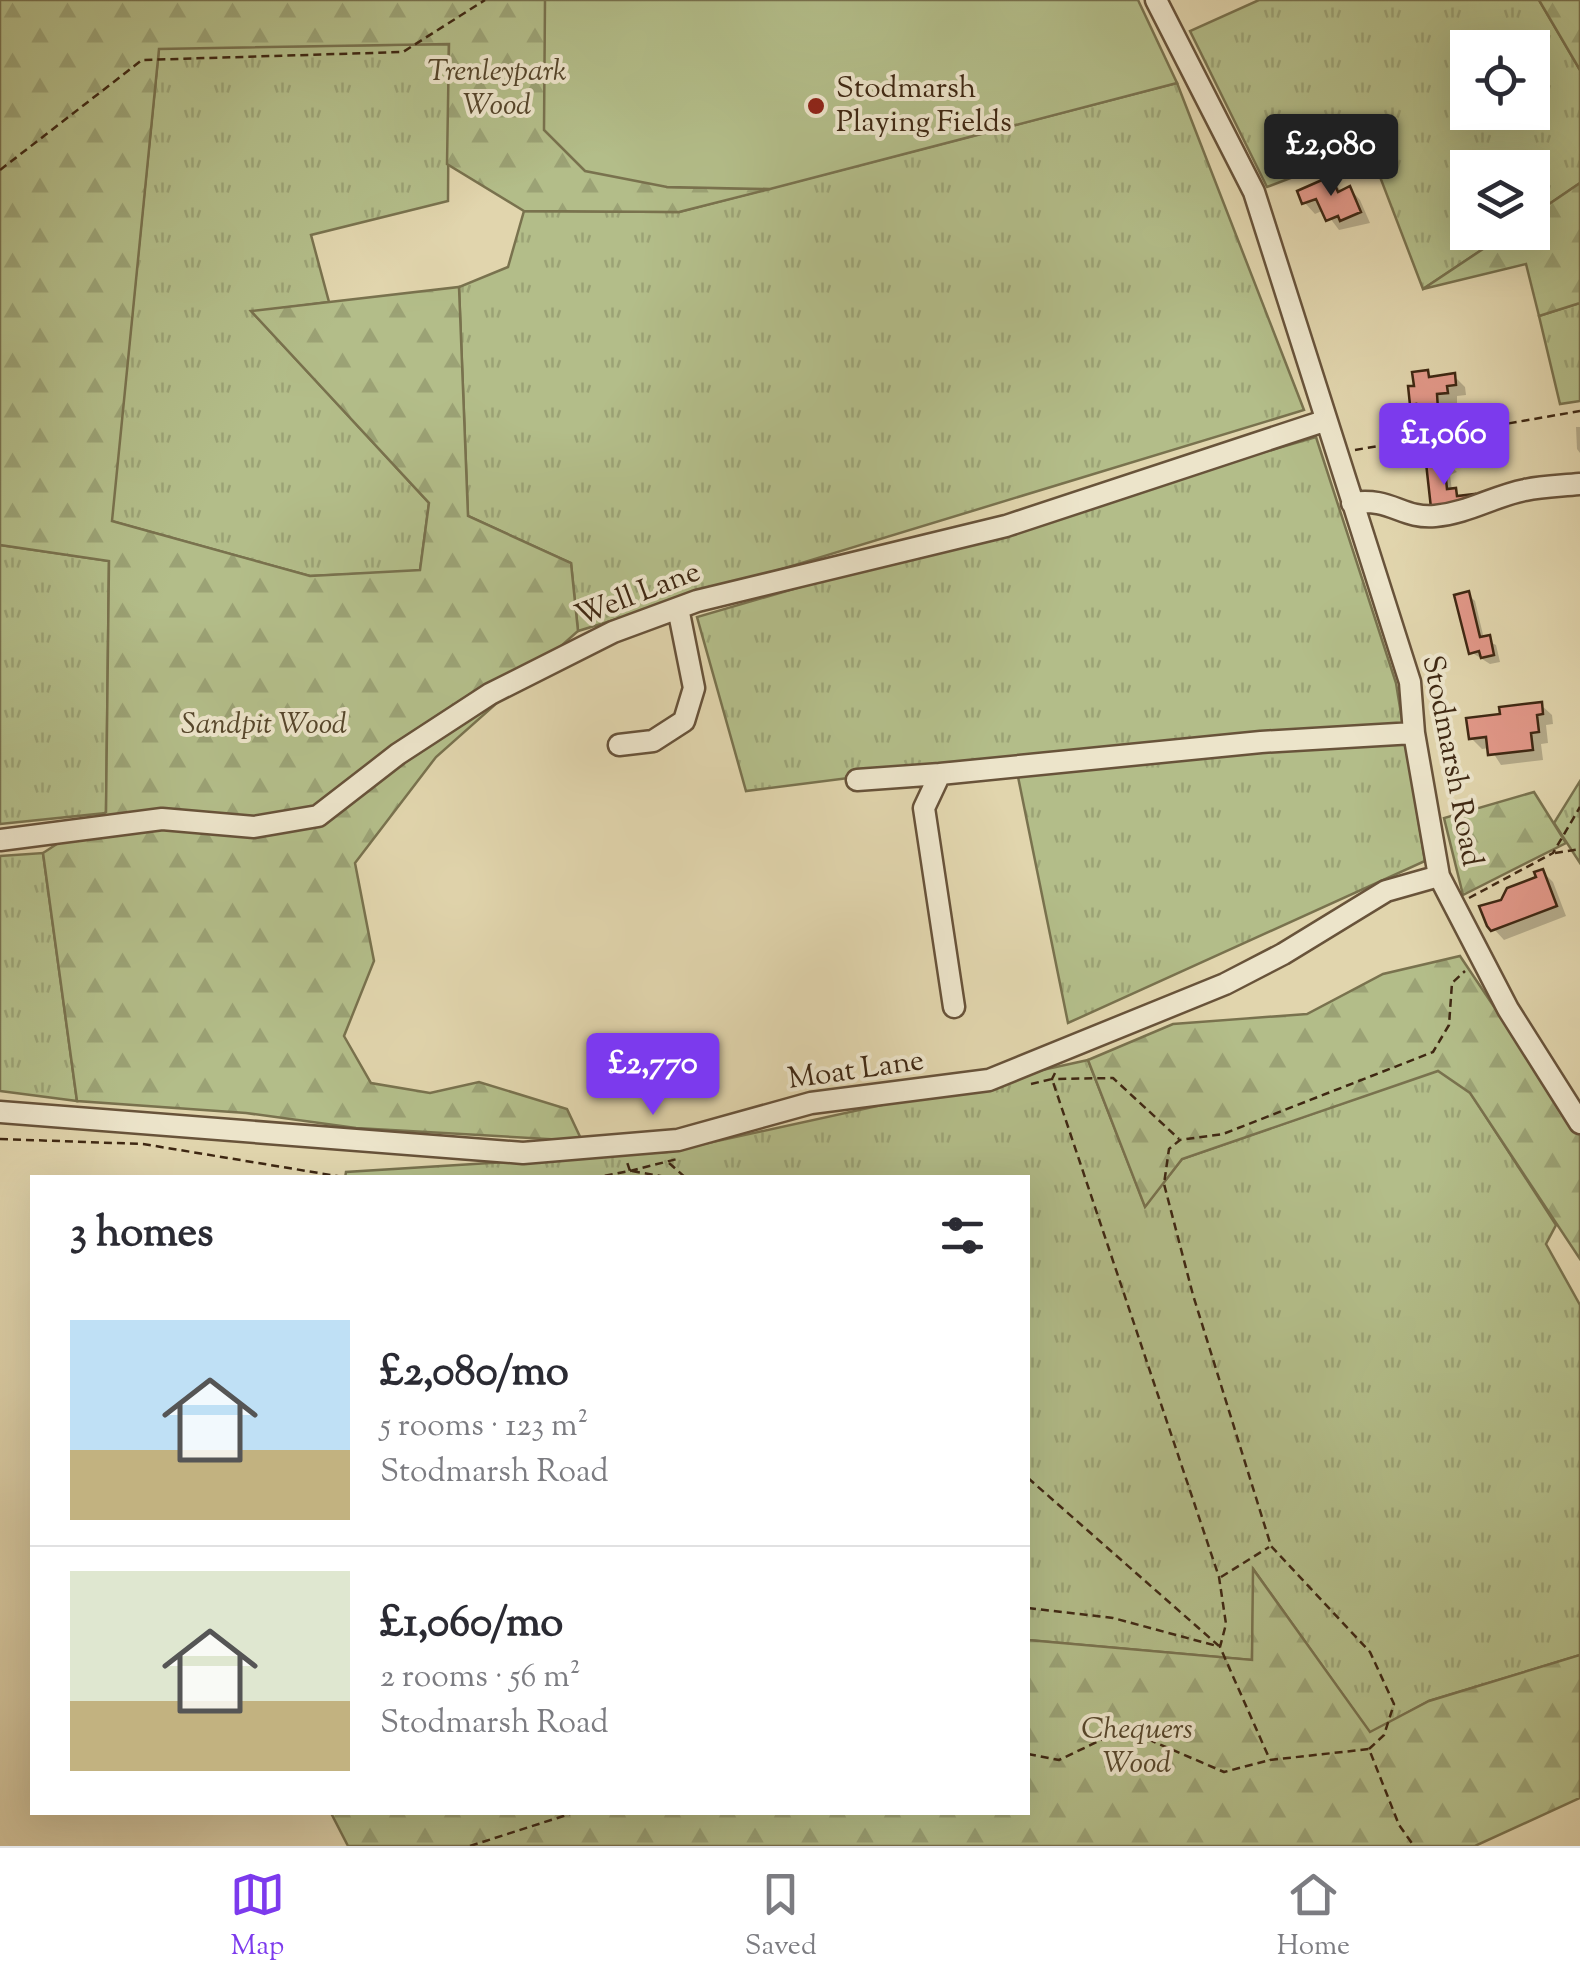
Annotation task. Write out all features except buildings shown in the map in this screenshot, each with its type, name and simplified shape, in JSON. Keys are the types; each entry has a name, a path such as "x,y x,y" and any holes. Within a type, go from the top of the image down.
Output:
{"street":[{"name":"Stodmarsh Road","path":"1156,0 1254,192 1410,682 1414,732 1439,876 1482,958 1573,1101 1580,1123"},
{"name":"Well Lane","path":"0,840 162,819 254,827 318,816 398,754 490,694 612,632 687,604 1006,526 1324,421"},
{"path":"1352,503 1380,500 1408,513 1431,516 1473,510 1523,490 1580,484"},
{"path":"619,744 654,742 684,721 694,688 687,604"},
{"path":"857,780 1260,742 1414,732"},
{"path":"940,774 924,808 954,1006"},
{"name":"Moat Lane","path":"0,1112 486,1151 678,1140 811,1103 988,1080 1224,984 1283,954 1386,891 1439,876"}],"path":[{"path":"0,170 142,60 403,52 485,0"},
{"path":"1336,453 1580,411"},
{"path":"1553,853 1580,807"},
{"path":"1455,906 1553,853 1580,849"},
{"path":"1030,1754 1059,1760 1124,1729 1224,1772 1270,1760 1369,1749 1384,1735 1394,1704 1370,1652 1271,1546 1193,1295 1164,1184 1168,1149 1180,1140 1224,1134 1433,1052 1449,1025 1452,982 1482,958"},
{"path":"1016,1088 1052,1079 1113,1078 1180,1140"},
{"path":"1052,1079 1219,1577 1226,1624 1220,1648"},
{"path":"0,1139 143,1144 331,1175"},
{"path":"622,1146 630,1171"},
{"path":"608,1175 687,1156"},
{"path":"668,1162 683,1175"},
{"path":"630,1171 653,1175"},
{"path":"1030,1480 1220,1648 1270,1760"},
{"path":"1219,1577 1271,1546"},
{"path":"1030,1608 1112,1618 1220,1648"},
{"path":"1369,1749 1399,1824 1414,1846"},
{"path":"470,1846 567,1815"}],"green space":[{"name":"Sandpit Wood","path":"0,0 545,0 667,187 770,189 679,212 524,211 447,164 449,44 159,49 112,521 310,576 420,570 429,503 251,311 459,287 468,516 571,563 578,631 436,757 355,863 374,961 344,1036 371,1083 430,1093 479,1082 567,1109 582,1141 356,1128 246,1113 77,1101 43,853 106,812 109,561 0,545"},
{"name":"Stodmarsh Playing Fields","path":"545,0 1138,0 1177,83 770,189 667,187 585,171 544,130"},
{"path":"1259,0 1539,0 1580,70 1580,183 1550,203 1550,150 1450,150 1450,250 1482,250 1423,289 1369,148 1267,187 1190,31"},
{"path":"1539,0 1580,0 1580,70"},
{"path":"449,44 448,201 311,235 329,302 252,312 429,503 420,571 310,576 111,521 159,48"},
{"path":"1177,83 1304,410 578,631 571,563 468,516 459,287 508,267 524,211 679,212"},
{"path":"1580,183 1580,303 1539,316 1526,264 1423,289 1482,250 1550,250 1550,203"},
{"path":"1580,303 1580,401 1560,404 1539,316"},
{"path":"1316,437 1396,683 1425,861 1068,1023 1014,757 746,791 697,617"},
{"path":"0,545 109,561 106,813 0,824"},
{"path":"1580,781 1580,863 1554,823"},
{"path":"1534,792 1566,843 1463,895 1444,818"},
{"path":"43,853 77,1101 0,1091 0,856"},
{"path":"1460,956 1580,1135 1580,1259 1470,1093 1438,1071 1182,1159 1145,1207 1088,1060 1173,1024 1307,1014 1383,974"},
{"path":"1088,1060 1145,1206 1182,1159 1438,1070 1470,1092 1556,1225 1546,1244 1580,1305 1580,1655 1429,1701 1370,1733 1254,1570 1252,1660 1030,1640 1030,1175 346,1175 667,1152"},
{"name":"Chequers Wood","path":"1253,1569 1370,1732 1429,1701 1580,1655 1580,1798 1475,1846 348,1846 332,1815 1030,1815 1030,1640 1252,1660"}],"place":[{"name":"Stodmarsh Playing Fields","path":"816,106"}],"park label":[{"name":"Trenleypark Wood","path":"497,89"}]}
